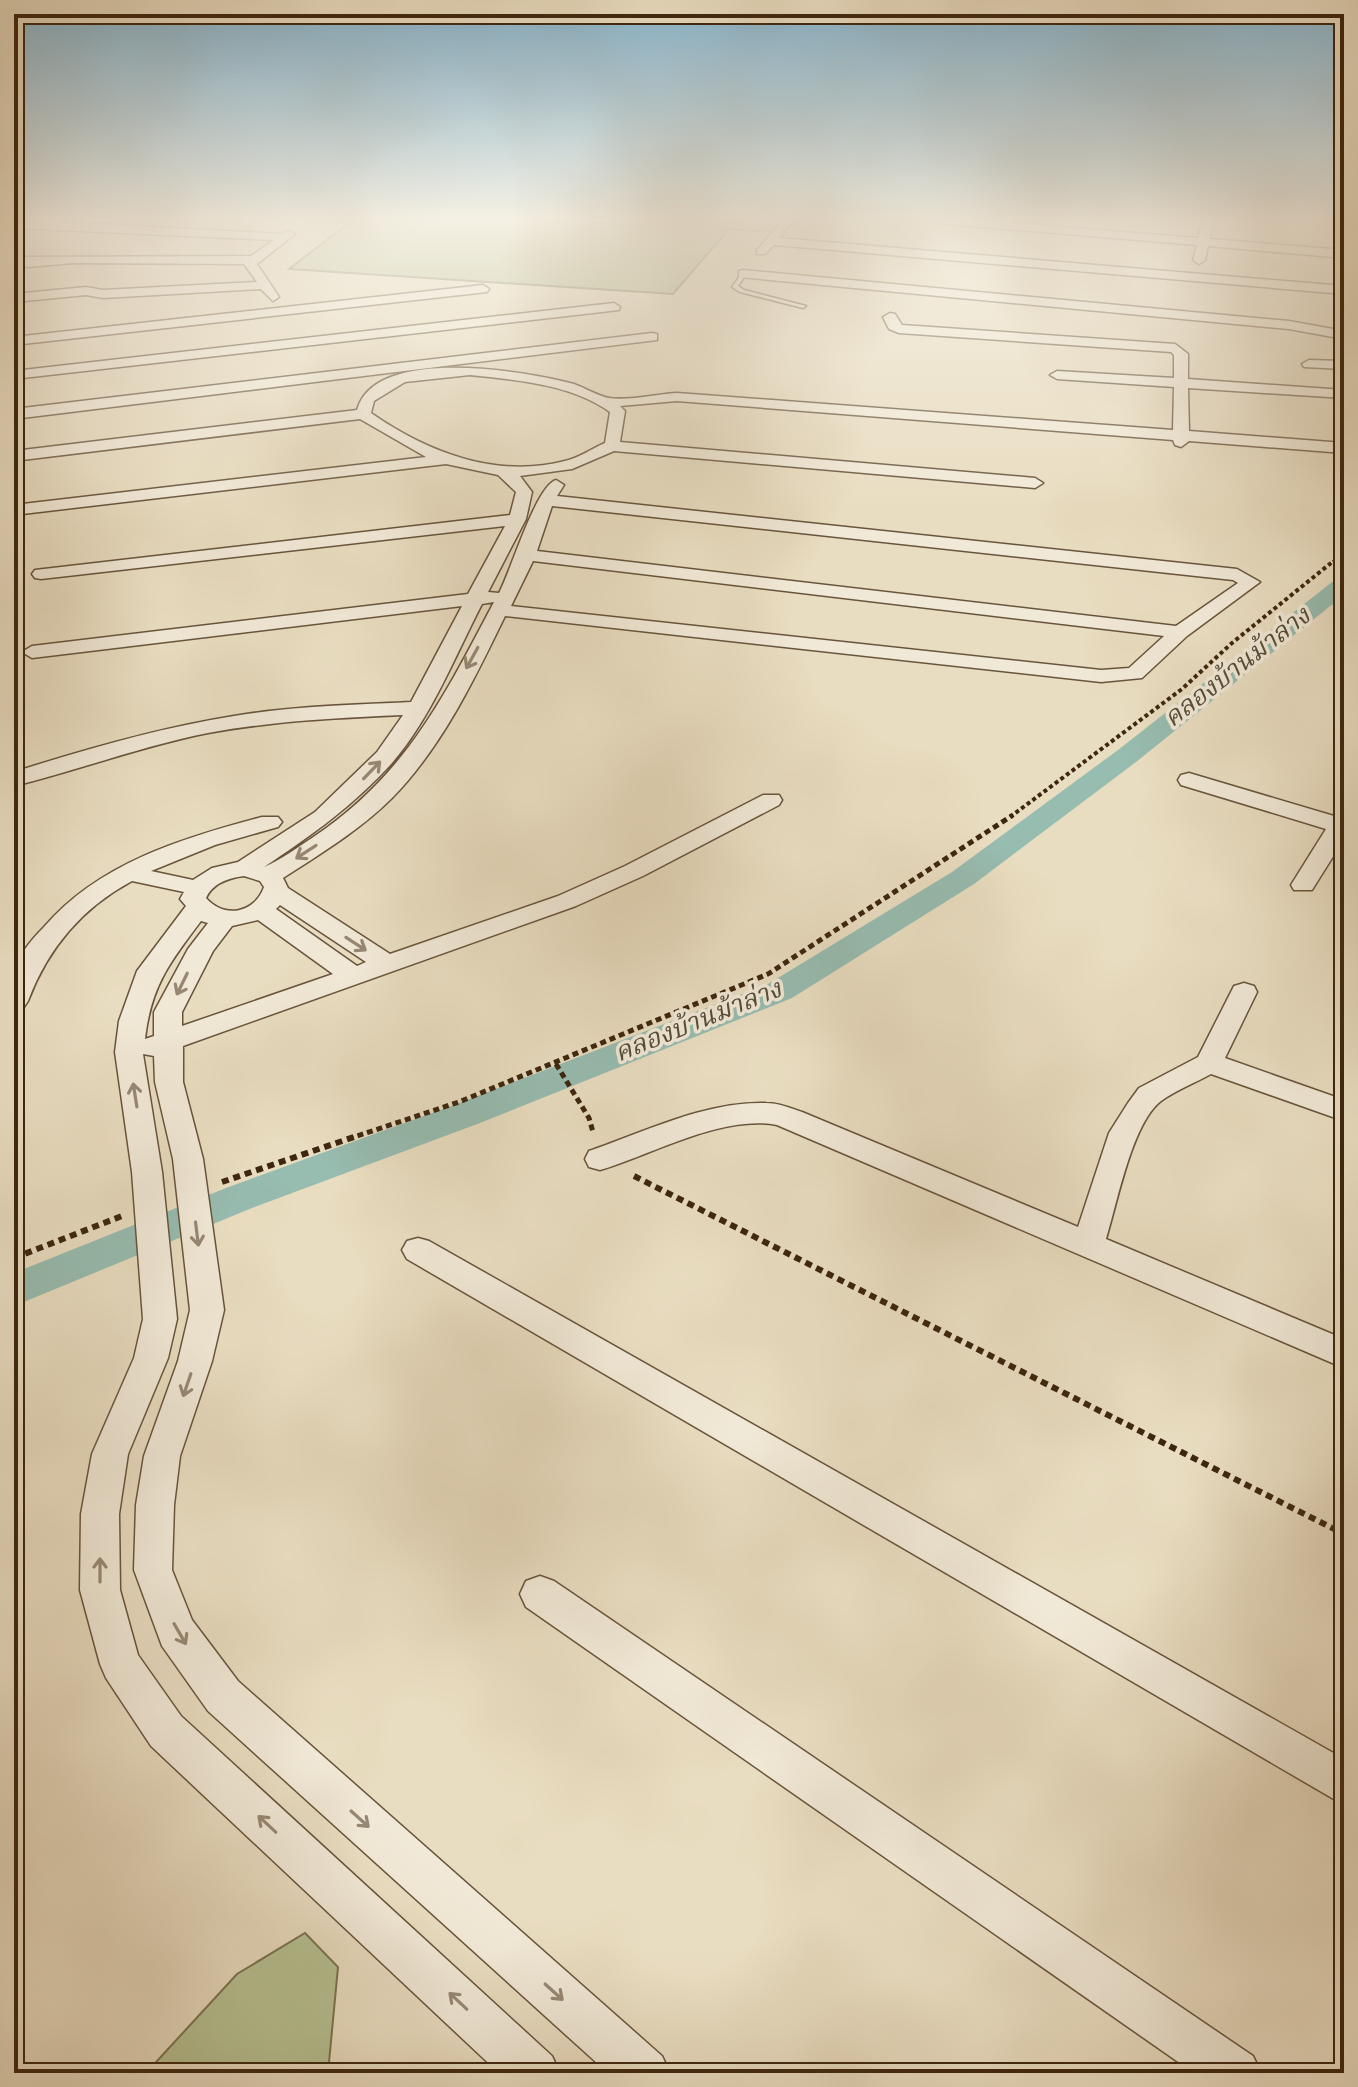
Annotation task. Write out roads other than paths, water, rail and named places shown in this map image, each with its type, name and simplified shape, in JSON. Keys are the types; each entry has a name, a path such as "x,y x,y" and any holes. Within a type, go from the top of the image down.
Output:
{"street":[{"path":"14,341 252,314"},
{"path":"288,314 401,378"},
{"path":"14,375 549,314"},
{"path":"1259,314 1344,335"},
{"path":"890,317 899,329 1175,348 1181,354 1182,439"},
{"path":"14,414 652,337"},
{"path":"1309,364 1344,365"},
{"path":"363,414 367,399 401,378 439,372 502,374 552,383 612,402 637,416"},
{"path":"1057,375 1344,394"},
{"path":"612,402 684,382"},
{"path":"706,382 719,391 714,403"},
{"path":"612,402 653,397 1318,450 1344,456"},
{"path":"612,402 619,448"},
{"path":"550,492 596,468 619,448 637,416 670,404 714,403"},
{"path":"14,456 363,414 394,437 444,460 500,469 528,471 570,465 619,448 1035,483"},
{"path":"1318,450 1344,448"},
{"path":"14,510 444,460"},
{"path":"570,465 550,492 528,555 503,603 416,756 384,793 269,892 224,919 201,949 168,1012 166,1044 169,1082 188,1159 207,1310 195,1361 162,1456 155,1505 153,1570 176,1632 223,1696 645,2073"},
{"path":"500,469 513,478 524,492 517,519 418,708 385,757 323,817 245,869 203,890 150,971 133,1021 129,1052 147,1172 160,1319 151,1358 110,1454 100,1514 100,1590 120,1664 166,1731 535,2073"},
{"path":"32,652 478,598 1101,676 1135,674 1180,632 1251,582 1237,575 550,492"},
{"path":"41,574 517,519"},
{"path":"528,555 1180,632"},
{"path":"14,779 153,738 236,722 301,714 418,708"},
{"path":"1189,780 1342,826 1303,885"},
{"path":"129,1052 166,1044 567,901 634,871 771,800"},
{"path":"14,1001 41,946 79,907 129,873 155,860 208,838 270,822"},
{"path":"155,860 203,890 224,919"},
{"path":"245,869 355,977"},
{"path":"129,873 203,890"},
{"path":"269,892 388,965"},
{"path":"1089,1243 1124,1133 1138,1110 1149,1095 1209,1063 1244,992"},
{"path":"1209,1063 1344,1111"},
{"path":"600,1159 682,1131 765,1112 792,1119 1344,1354"},
{"path":"418,1250 1344,1783"},
{"path":"540,1594 1236,2073"}],"waterway":[{"name":"คลองบ้านม้าล่าง","path":"14,1290 239,1198 467,1114 780,991 963,878 1127,756 1344,584"}]}
